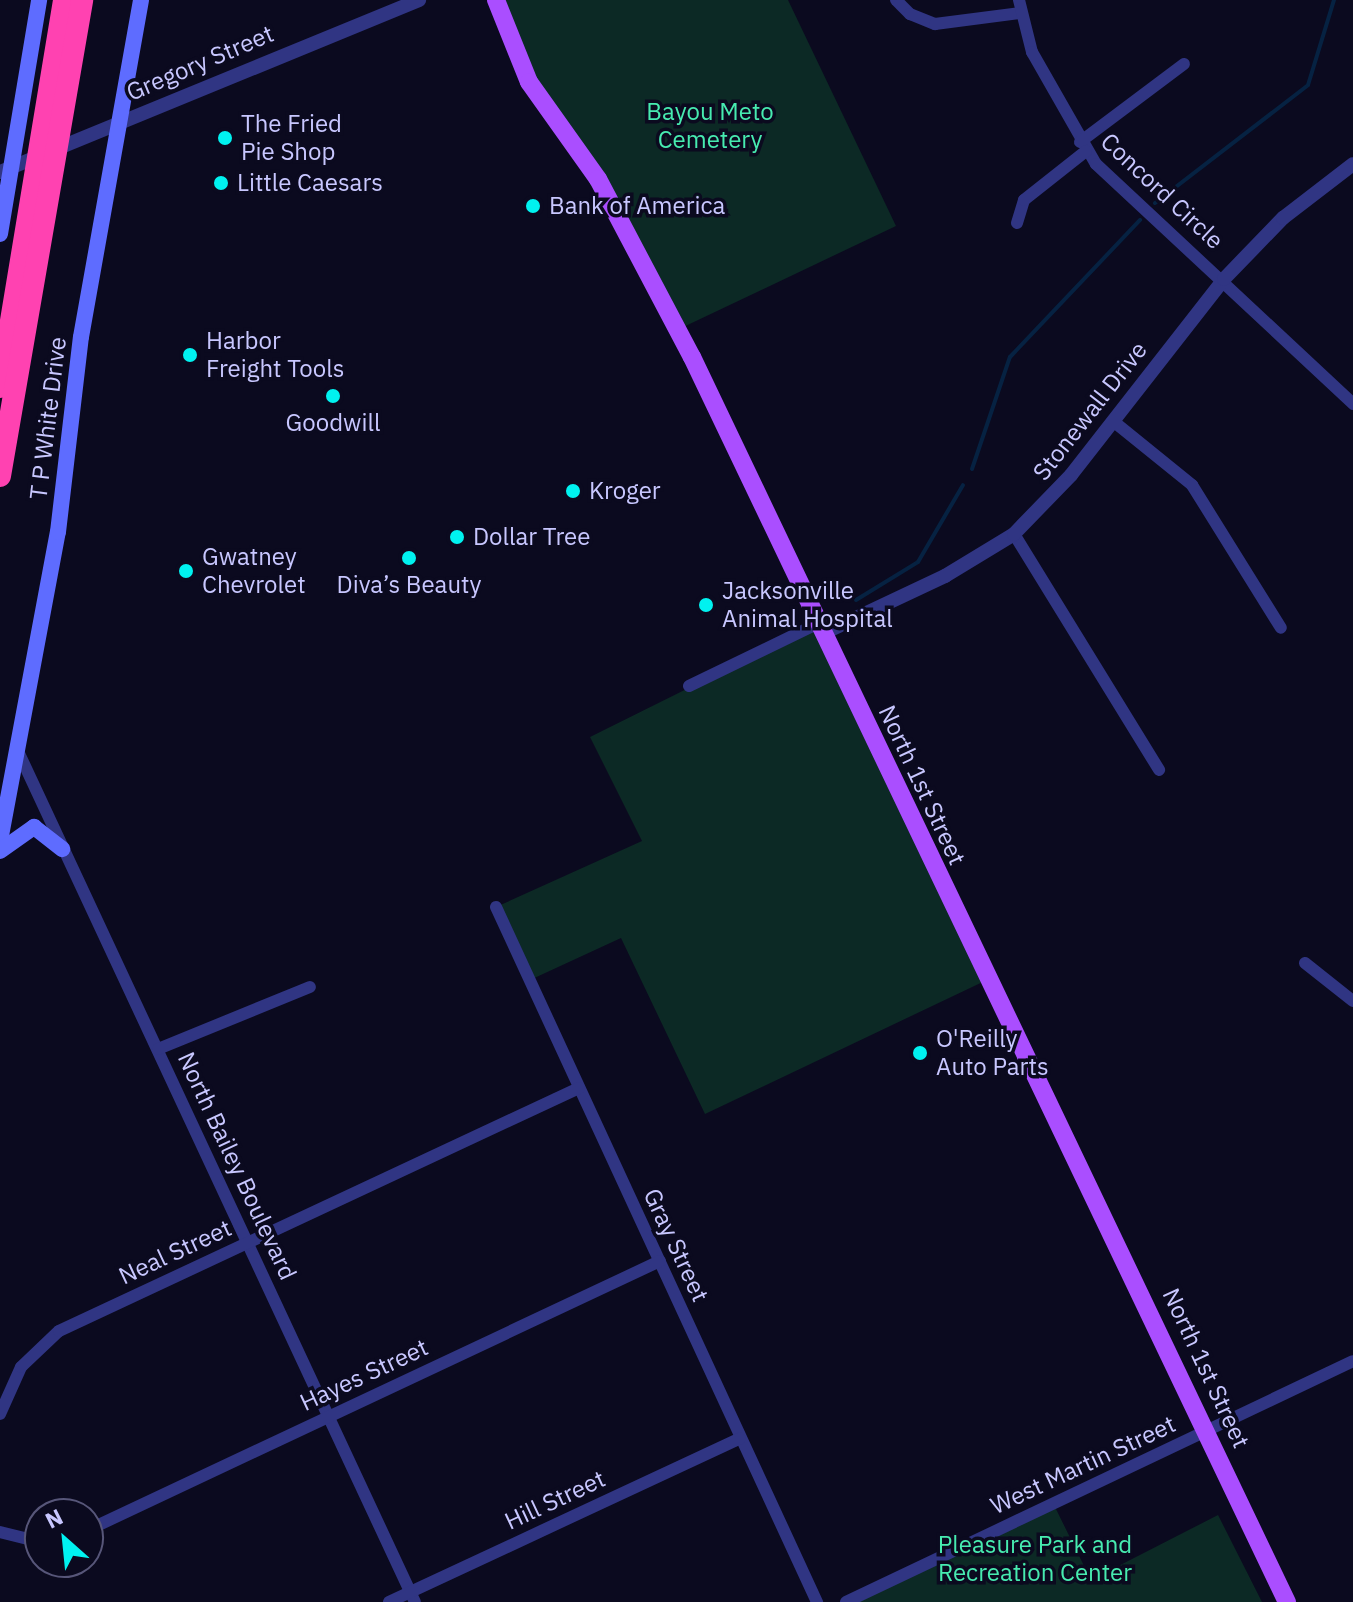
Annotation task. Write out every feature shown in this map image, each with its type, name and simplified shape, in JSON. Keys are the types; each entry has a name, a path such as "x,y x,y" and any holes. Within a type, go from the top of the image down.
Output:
{"highway":[{"path":"0,387 64,0"},
{"path":"0,476 82,0"}],"main road":[{"path":"0,234 39,0"},
{"name":"T P White Drive","path":"0,841 58,532 81,337 141,0"},
{"name":"North 1st Street","path":"496,0 529,82 598,179 692,357 1209,1430 1287,1602"},
{"path":"0,851 34,827 62,849"}],"street":[{"name":"Gregory Street","path":"0,172 230,73 419,0"},
{"path":"896,0 910,14 935,24 1020,7"},
{"name":"Concord Circle","path":"1020,7 1032,52 1083,147 1352,400"},
{"path":"1017,223 1024,200 1184,64"},
{"name":"Stonewall Drive","path":"821,628 945,576 1014,534 1113,421 1224,279 1283,218 1353,164"},
{"path":"1113,421 1192,485 1281,628"},
{"path":"1014,534 1159,770"},
{"path":"689,686 821,628"},
{"name":"North Bailey Boulevard","path":"17,749 413,1597"},
{"name":"Gray Street","path":"496,907 817,1602"},
{"path":"1305,963 1353,1001"},
{"path":"158,1049 310,987"},
{"name":"Neal Street","path":"0,1414 15,1375 39,1345 249,1241 579,1088"},
{"name":"Hayes Street","path":"104,1522 660,1261"},
{"name":"West Martin Street","path":"846,1602 1353,1361"},
{"name":"Hill Street","path":"389,1602 413,1597 740,1438"},
{"path":"0,1532 24,1538"}],"green space":[{"name":"Bayou Meto Cemetery","path":"496,0 788,0 896,226 677,330 544,107"},
{"path":"819,623 989,979 705,1114 621,938 530,980 496,907 642,841 590,737"},
{"name":"Pleasure Park and Recreation Center","path":"1053,1503 1091,1580 1218,1515 1262,1602 846,1602"}],"waterway":[{"path":"1155,203 1308,85 1334,0"},
{"path":"972,469 1010,357 1140,220"},
{"path":"856,600 918,562 963,485"}],"place":[{"name":"The Fried Pie Shop","path":"225,138"},
{"name":"Little Caesars","path":"221,183"},
{"name":"Bank of America","path":"533,206"},
{"name":"Harbor Freight Tools","path":"190,355"},
{"name":"Goodwill","path":"333,396"},
{"name":"Kroger","path":"573,491"},
{"name":"Dollar Tree","path":"457,537"},
{"name":"Diva’s Beauty","path":"409,558"},
{"name":"Gwatney Chevrolet","path":"186,571"},
{"name":"Jacksonville Animal Hospital","path":"706,605"},
{"name":"O'Reilly Auto Parts","path":"920,1053"}]}
